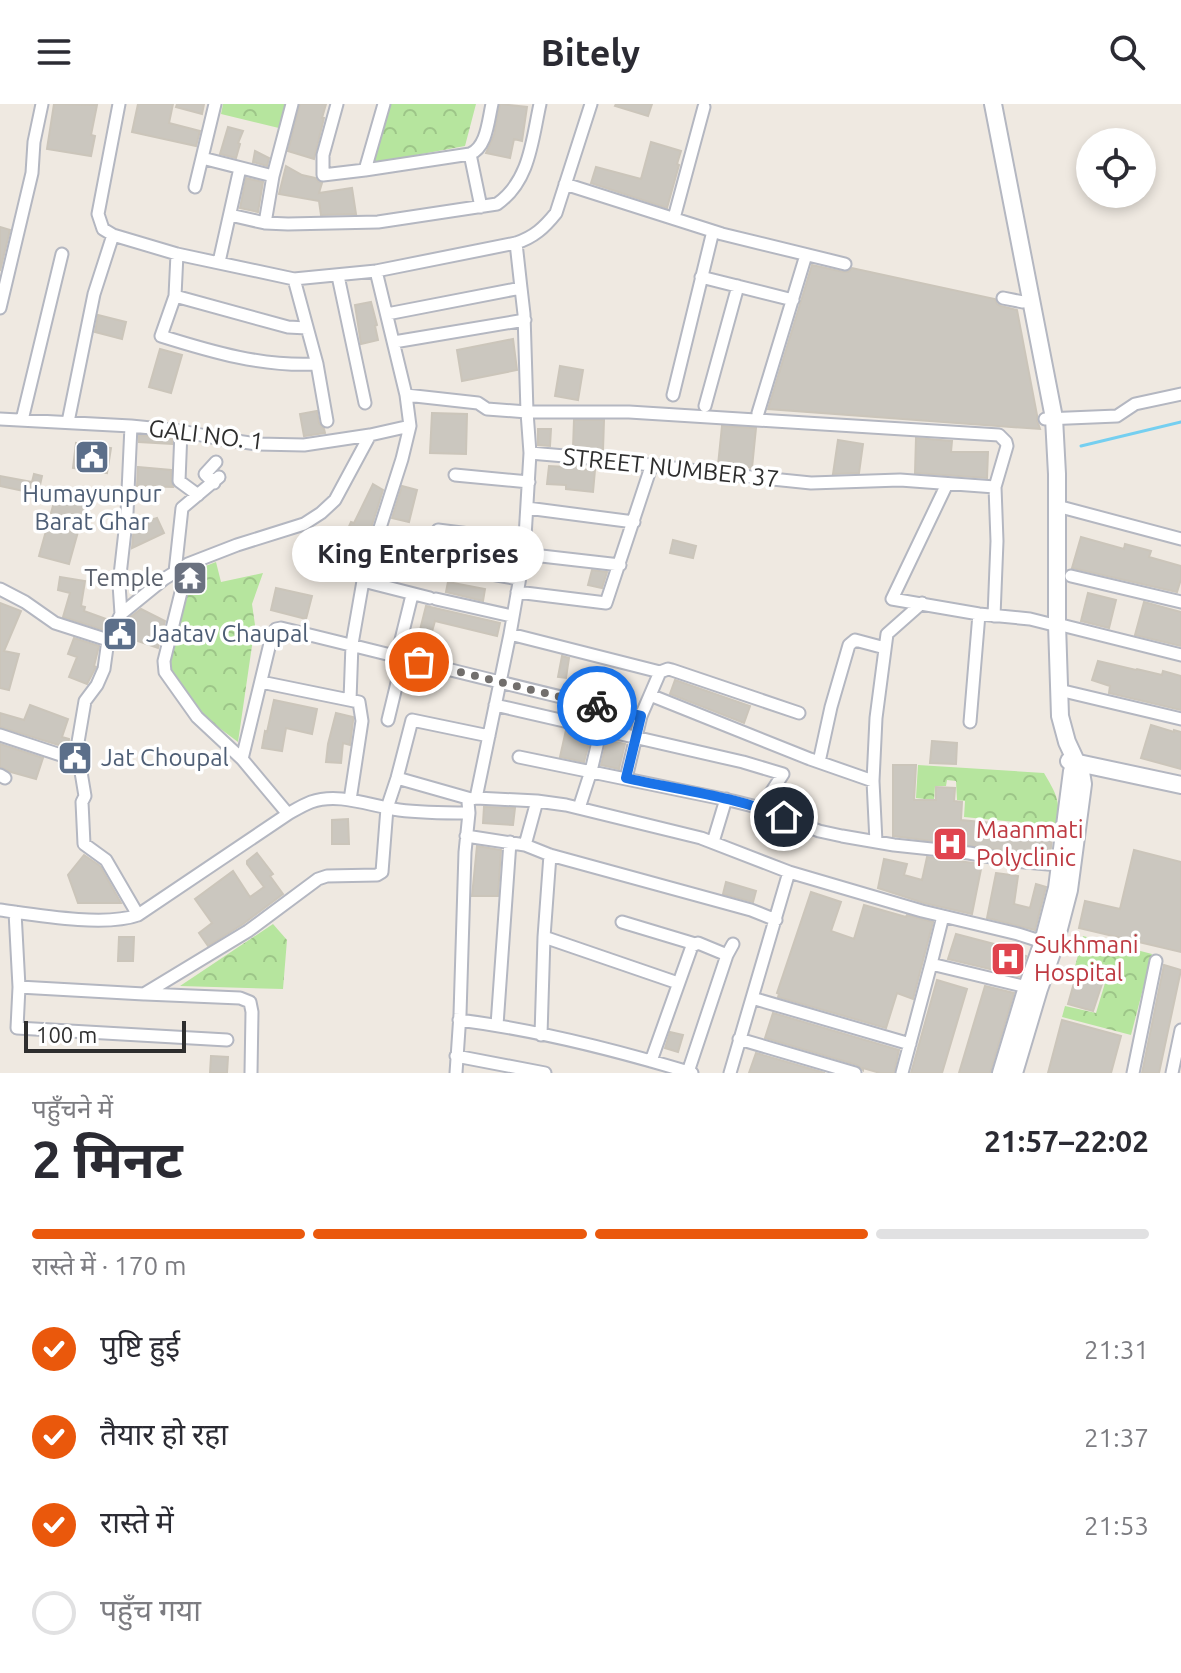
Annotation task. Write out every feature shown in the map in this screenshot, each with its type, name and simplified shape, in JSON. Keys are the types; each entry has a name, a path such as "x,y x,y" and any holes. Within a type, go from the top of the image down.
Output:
{"street":[{"path":"0,308 32,173 34,142 42,104"},
{"path":"119,104 98,214 103,229 113,235 177,254 294,279 376,271 531,238 546,227 556,213 591,104"},
{"path":"195,187 215,104"},
{"path":"265,223 273,176 292,104"},
{"path":"337,104 323,155 323,175 470,154 481,147 492,104"},
{"path":"365,170 384,104"},
{"path":"230,215 265,223 378,222 497,204 508,197 519,183 527,163 540,104"},
{"path":"985,104 1049,419 1049,490 1060,716 1074,766 1057,888 1001,1073"},
{"path":"993,104 1049,419 1057,506 1052,717 1060,745 1083,784 1069,890 1014,1073"},
{"path":"674,218 704,107"},
{"path":"470,154 481,207"},
{"path":"202,158 273,176"},
{"path":"219,262 240,168"},
{"path":"565,184 713,231 845,264"},
{"path":"673,395 713,231"},
{"path":"68,422 91,307 113,235"},
{"path":"474,799 510,634 525,541 530,453 525,320 516,243"},
{"path":"22,420 62,254"},
{"path":"177,254 175,296 161,336 260,362 317,364"},
{"path":"758,413 806,255"},
{"path":"350,700 352,644 363,581 410,426 406,395 376,271"},
{"path":"338,276 365,403"},
{"path":"701,277 793,300"},
{"path":"294,279 317,364 327,421"},
{"path":"705,406 738,286"},
{"path":"387,314 521,288"},
{"path":"175,296 288,327 307,328"},
{"path":"1003,298 1023,302"},
{"path":"394,342 525,320"},
{"path":"1049,419 1117,416 1135,404 1181,394"},
{"path":"406,395 478,403 487,409 527,412 629,412 999,435 1007,446 995,487 997,541 994,616"},
{"name":"GALI NO. 1","path":"0,419 131,426 257,444 304,445 410,426"},
{"path":"121,614 119,584 127,513 131,426"},
{"path":"181,431 179,481 198,495"},
{"path":"138,915 106,860 84,844 82,802 85,796 77,748 85,701 104,669 108,640 121,614 188,564 304,524 321,513 335,500 370,435"},
{"name":"STREET NUMBER 37","path":"530,453 811,483 900,480 995,487"},
{"path":"175,572 182,508 216,480 205,474 216,462"},
{"path":"517,592 606,603 652,464"},
{"path":"455,475 529,482"},
{"path":"947,484 892,599 1030,619 1181,655"},
{"path":"1057,506 1181,539"},
{"path":"527,508 634,522"},
{"path":"438,530 525,541"},
{"path":"444,547 620,565"},
{"path":"372,553 519,579"},
{"path":"188,564 164,661 165,672 197,717 242,759 288,814"},
{"path":"1071,576 1181,602"},
{"path":"363,581 412,595 512,616"},
{"path":"0,589 55,623 108,640"},
{"path":"388,720 412,595"},
{"path":"876,842 873,781 876,718 887,634 922,603"},
{"path":"970,722 979,614"},
{"path":"242,759 272,635 281,628 641,716"},
{"path":"510,634 660,672"},
{"path":"819,762 849,645 855,640 885,648"},
{"path":"626,778 641,716 664,669 799,713"},
{"path":"261,682 359,702 362,721 350,800"},
{"path":"1059,690 1181,719"},
{"path":"650,695 873,781"},
{"path":"495,705 783,774 761,808"},
{"path":"144,994 248,931 318,879 327,876 375,876 382,872 387,808 412,720 489,736"},
{"path":"579,808 601,729"},
{"path":"0,735 79,761"},
{"path":"519,757 726,799 761,808 819,831 876,842 1059,865"},
{"path":"1074,766 1181,785"},
{"path":"1074,766 1181,795"},
{"path":"397,778 474,799 537,801 579,808 701,838 789,872 1043,942"},
{"path":"0,910 95,920 138,915 288,814 320,799 350,800 423,813 469,813"},
{"path":"456,1073 468,802 474,799"},
{"path":"713,842 726,799"},
{"path":"525,845 537,801"},
{"path":"466,836 525,845 550,855 751,910 776,920"},
{"path":"497,1025 510,842"},
{"path":"541,1035 550,855"},
{"path":"730,1073 789,872"},
{"path":"15,912 19,987 17,1028 227,1040"},
{"path":"902,1073 943,916"},
{"path":"459,1020 497,1025 639,1057 690,1072 730,950 695,944 622,922"},
{"path":"544,937 678,983"},
{"path":"651,1061 695,944"},
{"path":"1133,1073 1156,961"},
{"path":"931,964 1027,987"},
{"path":"19,987 240,998 250,1002 252,1012 251,1073"},
{"path":"752,998 910,1044"},
{"path":"1172,1073 1181,1030"},
{"path":"739,1039 855,1073"},
{"path":"456,1056 545,1073"}],"green space":[{"path":"223,104 289,104 283,129 221,114"},
{"path":"388,104 476,104 465,146 368,164"},
{"path":"216,562 221,582 263,573 252,604 255,625 238,742 202,715 172,673 169,657 190,572"},
{"path":"918,765 1044,773 1057,798 1058,826 964,817 965,801 957,800 956,781 947,780 946,786 935,786 934,800 916,798"},
{"path":"273,924 287,940 283,989 180,986"},
{"path":"1083,936 1152,954 1131,1035 1062,1017 1065,1006 1096,1013 1105,983 1073,974"}],"building":[{"path":"54,104 97,105 91,135 95,136 91,156 47,149"},
{"path":"138,104 173,104 169,123 200,131 196,146 132,132"},
{"path":"177,104 204,104 202,114 176,107"},
{"path":"300,104 326,104 314,159 288,151"},
{"path":"500,104 527,107 522,141 514,139 510,158 486,153 494,135"},
{"path":"616,104 652,104 648,116"},
{"path":"228,127 243,131 236,158 220,154"},
{"path":"651,142 681,151 667,208 591,183 596,167 641,179"},
{"path":"255,151 269,158 267,166 253,162"},
{"path":"286,166 322,183 319,193 352,188 356,214 321,215 319,201 279,194"},
{"path":"246,178 263,182 258,212 240,208"},
{"path":"0,227 10,230 0,271"},
{"path":"812,265 844,272 852,268 995,299 1001,306 1017,310 1040,429 768,409"},
{"path":"371,302 378,340 361,344 355,305"},
{"path":"98,315 126,322 122,339 95,332"},
{"path":"513,339 517,370 462,381 457,350"},
{"path":"160,349 182,355 171,393 149,387"},
{"path":"560,366 583,370 578,400 555,396"},
{"path":"317,411 325,433 304,436 300,414"},
{"path":"432,413 467,414 466,454 430,453"},
{"path":"574,420 604,420 603,451 573,448"},
{"path":"722,426 756,428 752,468 718,465"},
{"path":"538,429 551,429 550,446 538,445"},
{"path":"139,435 172,439 172,444 139,442"},
{"path":"916,438 952,441 951,452 988,452 987,478 915,473"},
{"path":"838,440 863,444 859,473 833,474"},
{"path":"76,443 111,448 107,473 73,468"},
{"path":"568,465 595,470 593,492 547,484 549,466"},
{"path":"138,467 171,470 173,487 137,486"},
{"path":"34,474 42,476 38,494 0,486 0,476 32,482"},
{"path":"373,484 383,490 357,563 336,555"},
{"path":"402,486 417,490 409,522 392,518"},
{"path":"58,488 88,496 69,564 39,556"},
{"path":"157,518 164,533 132,548 134,525"},
{"path":"1081,537 1124,549 1125,544 1151,551 1149,557 1181,566 1177,592 1072,568"},
{"path":"673,540 696,546 693,558 670,553"},
{"path":"592,570 607,572 602,588 588,585"},
{"path":"60,577 85,581 81,606 85,607 84,611 109,620 104,630 63,617 70,593 58,590"},
{"path":"448,582 485,589 483,601 446,592"},
{"path":"276,588 312,596 306,619 271,610"},
{"path":"1088,593 1116,600 1109,628 1081,621"},
{"path":"1144,602 1181,612 1181,646 1135,635"},
{"path":"0,603 21,611 4,651 19,654 9,690 0,688"},
{"path":"426,606 500,623 497,636 435,621 427,649 416,646"},
{"path":"141,609 165,621 158,648 120,635 128,619"},
{"path":"74,638 99,646 96,667 87,684 69,677 77,657 68,654"},
{"path":"562,656 569,658 566,678 558,677"},
{"path":"1098,661 1181,676 1181,710 1109,693 1110,686 1092,680"},
{"path":"675,680 750,706 744,723 670,694"},
{"path":"274,700 317,709 312,734 286,728 282,751 262,748"},
{"path":"30,705 68,719 62,737 69,739 68,748 0,727 0,713 24,720"},
{"path":"336,713 353,717 350,745 343,743 341,763 326,762"},
{"path":"1151,725 1181,732 1181,769 1141,758"},
{"path":"566,730 591,736 584,762 560,757"},
{"path":"607,740 625,744 619,769 601,765"},
{"path":"932,741 957,743 956,764 930,763"},
{"path":"0,744 43,758 36,779 0,767"},
{"path":"893,765 916,765 914,800 936,800 936,787 955,788 954,801 962,802 961,820 1053,829 1050,856 893,836"},
{"path":"484,807 515,808 513,825 483,823"},
{"path":"348,819 349,844 332,844 332,820"},
{"path":"477,846 501,850 498,896 472,896"},
{"path":"1134,850 1181,862 1181,952 1079,928 1085,901 1120,909"},
{"path":"257,853 283,894 208,946 199,933 212,923 195,899 233,871 250,897 264,887 247,864"},
{"path":"84,855 100,866 121,903 78,903 68,875"},
{"path":"927,857 982,864 972,914 878,888 884,859 907,864 904,875 922,880"},
{"path":"996,873 1018,876 1014,904 1030,908 1036,884 1046,887 1035,930 987,918"},
{"path":"726,882 756,891 753,902 723,894"},
{"path":"811,892 841,902 831,931 854,939 864,905 933,922 913,999 897,993 886,1028 778,997"},
{"path":"956,934 1026,956 1019,976 948,959"},
{"path":"119,937 134,937 133,961 118,961"},
{"path":"1164,965 1181,970 1159,1073 1142,1073"},
{"path":"1076,976 1102,984 1093,1011 1068,1004"},
{"path":"937,980 967,989 942,1073 911,1073"},
{"path":"985,986 1014,993 990,1073 959,1073"},
{"path":"773,1013 899,1050 894,1073 863,1070 857,1065 765,1038"},
{"path":"1062,1020 1121,1036 1111,1073 1048,1073"},
{"path":"670,1032 683,1035 678,1052 665,1048"},
{"path":"756,1053 825,1073 749,1073"},
{"path":"211,1056 228,1057 227,1073 210,1073"}],"waterway":[{"path":"1081,446 1181,422"}],"way so far":[{"path":"419,662 597,706"}],"place":[{"name":"Humayunpur Barat Ghar","path":"92,457"},
{"name":"Temple","path":"190,578"},
{"name":"Jaatav Chaupal","path":"120,634"},
{"name":"King Enterprises","path":"419,662"},
{"name":"Jat Choupal","path":"75,758"},
{"name":"Maanmati Polyclinic","path":"950,844"},
{"name":"Sukhmani Hospital","path":"1008,959"}],"route":[{"path":"597,706 641,716 626,778 733,801 784,817"}]}
